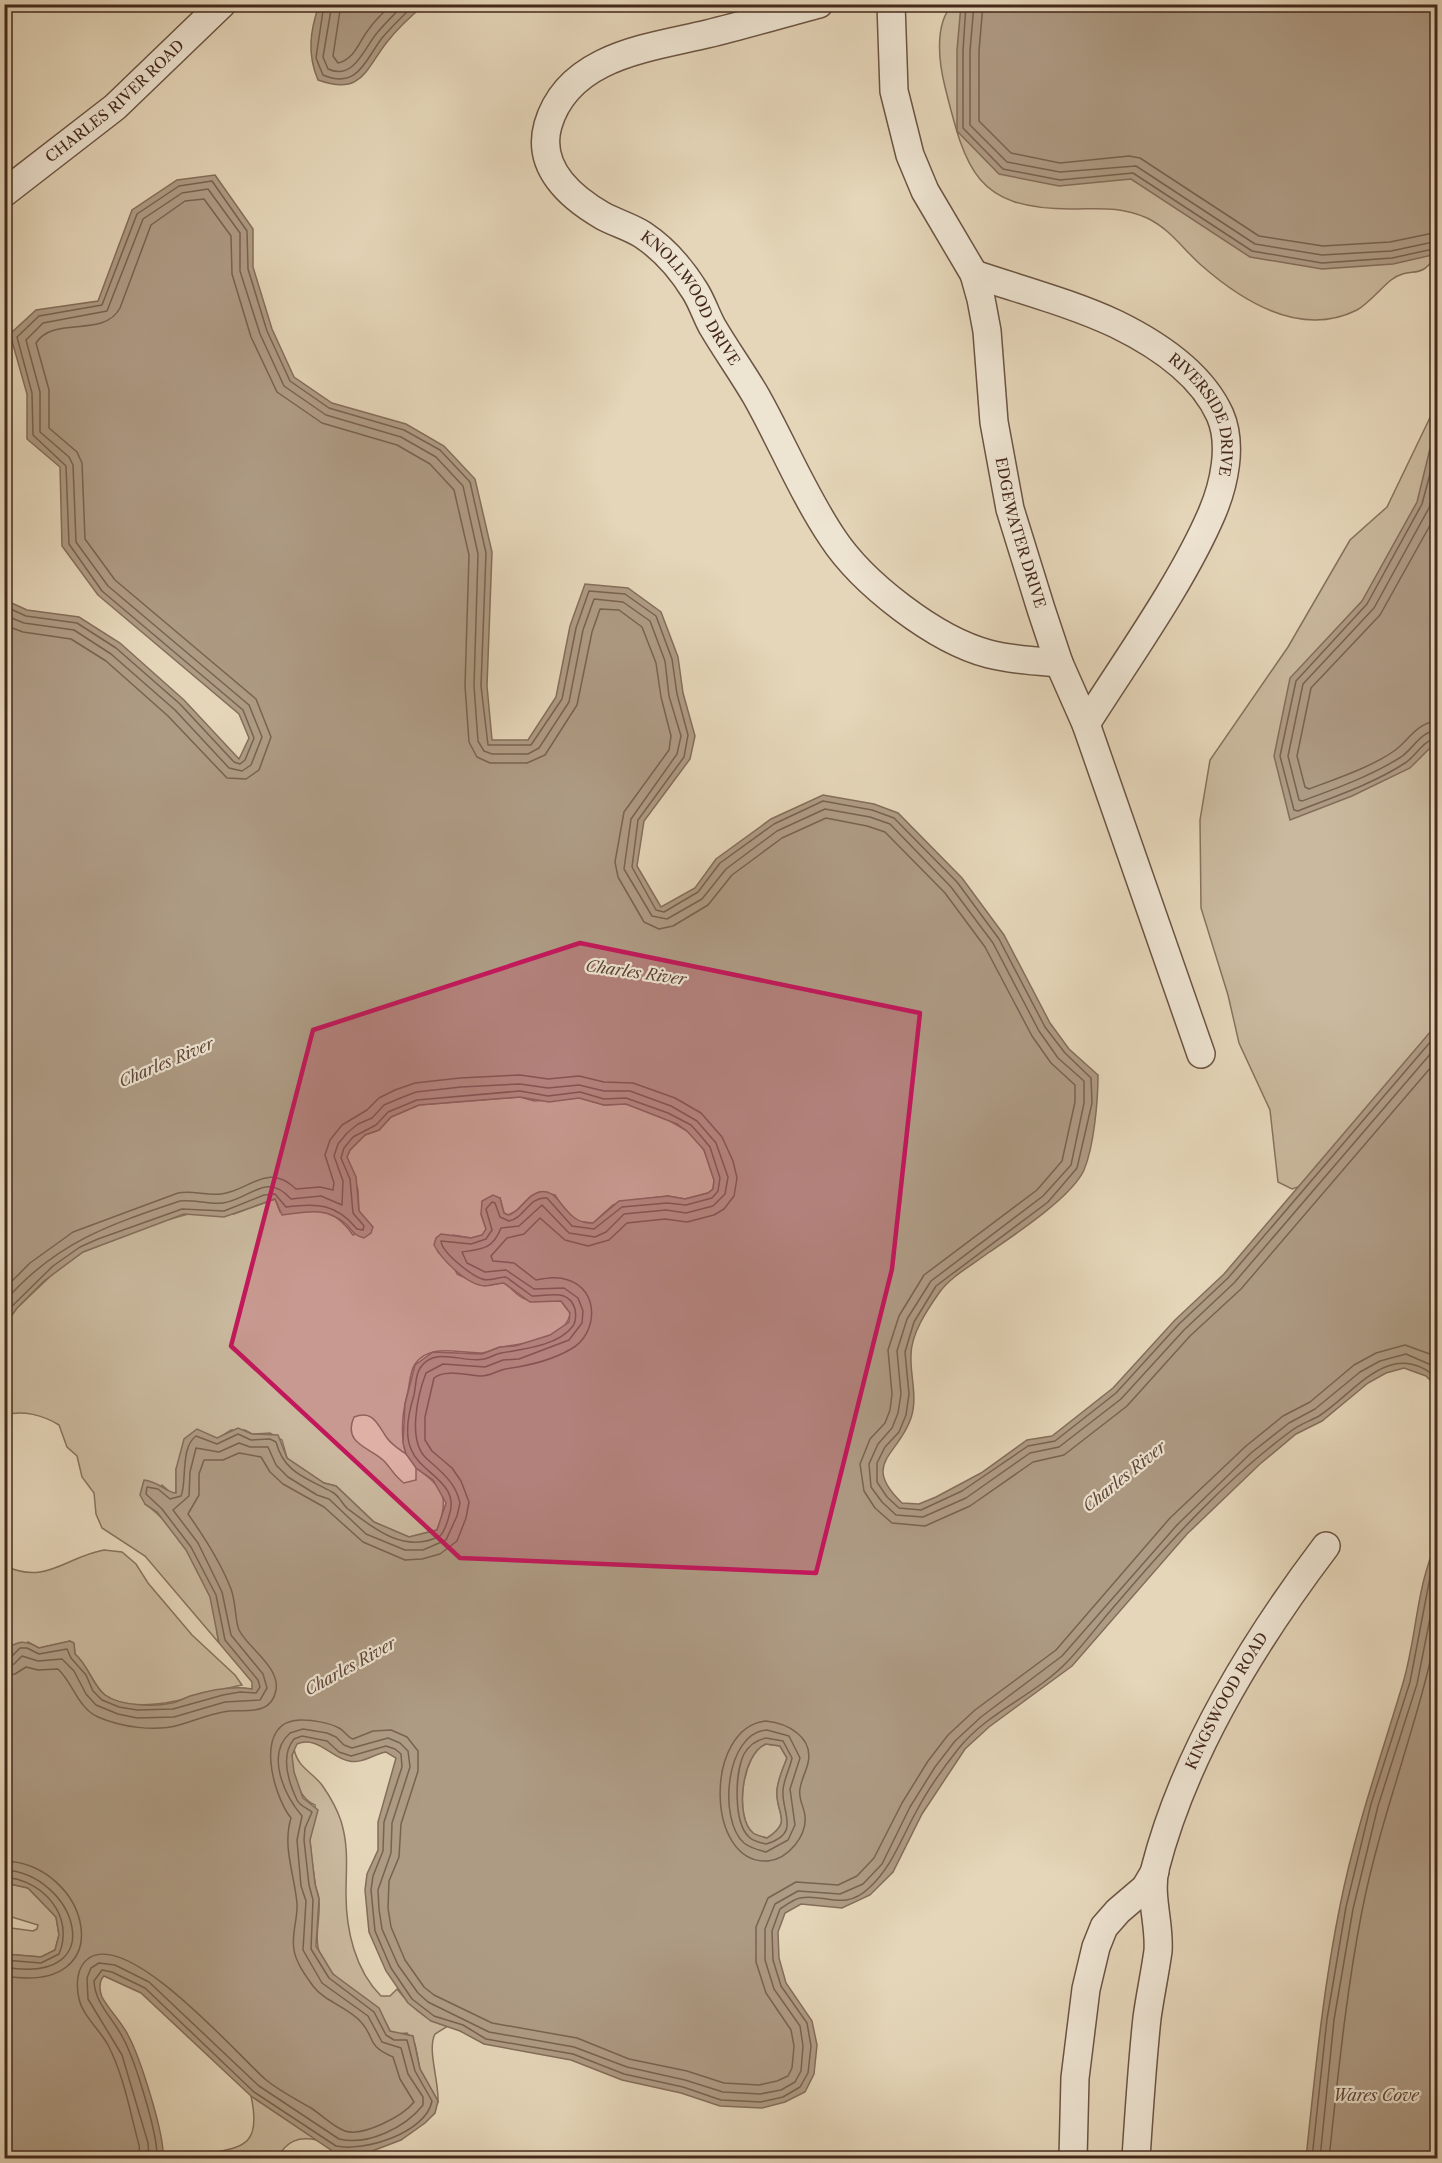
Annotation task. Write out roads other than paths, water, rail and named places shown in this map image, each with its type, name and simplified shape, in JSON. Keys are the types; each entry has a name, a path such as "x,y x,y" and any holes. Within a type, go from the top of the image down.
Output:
{"street":[{"name":"CHARLES RIVER ROAD","path":"4,193 115,107 222,4"},
{"name":"KNOLLWOOD DRIVE","path":"819,4 637,49 603,62 576,81 559,102 548,125 546,147 552,171 570,194 603,215 641,233 664,251 696,292 711,324 756,396 833,538 863,573 900,606 947,636 986,653 1018,660 1059,663"},
{"name":"EDGEWATER DRIVE","path":"891,4 894,91 910,155 925,191 974,274 987,331 999,463 1010,509 1059,663 1086,724 1201,1054"},
{"name":"RIVERSIDE DRIVE","path":"974,274 1116,325 1182,365 1205,389 1221,417 1227,449 1224,476 1213,512 1185,567 1086,724"},
{"name":"KINGSWOOD ROAD","path":"1136,2158 1147,2017 1158,1951 1153,1890 1155,1871 1174,1809 1200,1749 1262,1639 1295,1587 1326,1546"},
{"name":"KINGSWOOD ROAD","path":"1073,2158 1075,2078 1086,1989 1096,1947 1104,1927 1118,1911 1145,1888 1155,1871"}],"water":[{"path":"319,4 424,5 391,37 361,78 344,85 318,80 312,61 311,42"},
{"path":"961,5 1437,5 1437,254 1393,264 1322,269 1250,257 1131,179 1059,186 999,174 957,131 957,50"},
{"name":"Charles River","path":"215,175 253,229 253,267 272,329 294,377 332,403 406,424 444,446 475,479 492,552 487,686 492,740 528,740 556,697 570,626 585,584 628,588 661,612 678,657 683,693 695,736 690,759 644,821 637,866 661,907 695,888 716,859 771,819 823,795 874,804 898,813 962,878 1004,935 1050,1023 1069,1049 1098,1075 1093,1136 1084,1170 1077,1181 1055,1204 949,1282 920,1322 911,1355 914,1394 911,1418 883,1468 884,1478 902,1503 919,1504 936,1497 981,1473 1027,1440 1052,1436 1113,1388 1175,1320 1224,1274 1437,1024 1437,1387 1426,1376 1404,1368 1386,1373 1368,1383 1322,1421 1296,1434 1260,1464 1187,1534 1072,1666 989,1727 965,1749 922,1814 893,1872 870,1895 842,1908 801,1904 785,1913 778,1932 779,1958 786,1983 812,2021 817,2045 814,2074 805,2092 785,2102 762,2108 720,2106 681,2093 622,2080 571,2060 484,2044 460,2031 431,2021 408,2003 386,1971 369,1932 365,1890 367,1874 378,1850 378,1822 396,1758 386,1752 354,1762 343,1759 318,1745 304,1742 297,1744 292,1755 294,1772 303,1798 318,1810 310,1840 319,1899 316,1946 333,1974 379,2008 390,2031 413,2036 420,2069 438,2101 435,2113 401,2140 367,2153 350,2155 334,2152 251,2096 141,1993 104,1976 100,1983 101,1994 125,2030 139,2060 156,2115 163,2158 5,2158 5,1954 41,1957 55,1950 59,1935 56,1917 28,1888 5,1883 4,1663 8,1648 20,1643 31,1644 39,1648 70,1641 74,1643 75,1654 101,1691 111,1699 128,1703 165,1704 213,1690 252,1689 252,1682 219,1643 210,1597 186,1550 157,1512 145,1504 140,1495 144,1480 154,1482 176,1493 176,1469 184,1439 197,1429 217,1438 238,1428 252,1434 278,1435 287,1458 324,1483 336,1486 374,1522 409,1537 437,1530 446,1503 433,1480 416,1468 406,1454 403,1443 405,1404 415,1365 433,1352 482,1354 500,1347 515,1346 550,1335 569,1322 570,1313 561,1301 530,1302 504,1283 478,1285 463,1277 443,1258 434,1245 436,1238 441,1234 471,1238 482,1235 486,1229 481,1214 482,1201 493,1195 500,1198 504,1213 508,1215 516,1211 534,1194 546,1192 558,1200 575,1218 593,1223 619,1201 668,1196 685,1199 708,1193 713,1189 714,1180 704,1150 687,1131 677,1124 626,1104 604,1105 579,1098 549,1102 520,1097 419,1105 391,1117 379,1130 365,1135 350,1150 347,1157 356,1177 359,1211 373,1227 371,1233 364,1238 355,1234 338,1218 323,1212 282,1215 275,1199 224,1217 184,1214 83,1252 44,1281 17,1308 5,1325 5,600 27,610 79,617 120,643 184,700 239,759 249,738 239,714 98,595 62,546 60,467 27,439 27,394 10,334 36,310 98,301 132,210 177,180","holes":["766,1744 780,1746 787,1758 777,1790 782,1822 780,1827 767,1838 753,1833 747,1825 742,1800 743,1786 751,1759 758,1750"]},
{"path":"1437,420 1437,741 1410,768 1352,796 1290,820 1274,756 1290,678 1362,601 1417,502"},
{"name":"Wares Cove","path":"1437,1542 1437,2158 1306,2158 1324,2000 1340,1906 1361,1822 1408,1665 1425,1576"}]}
